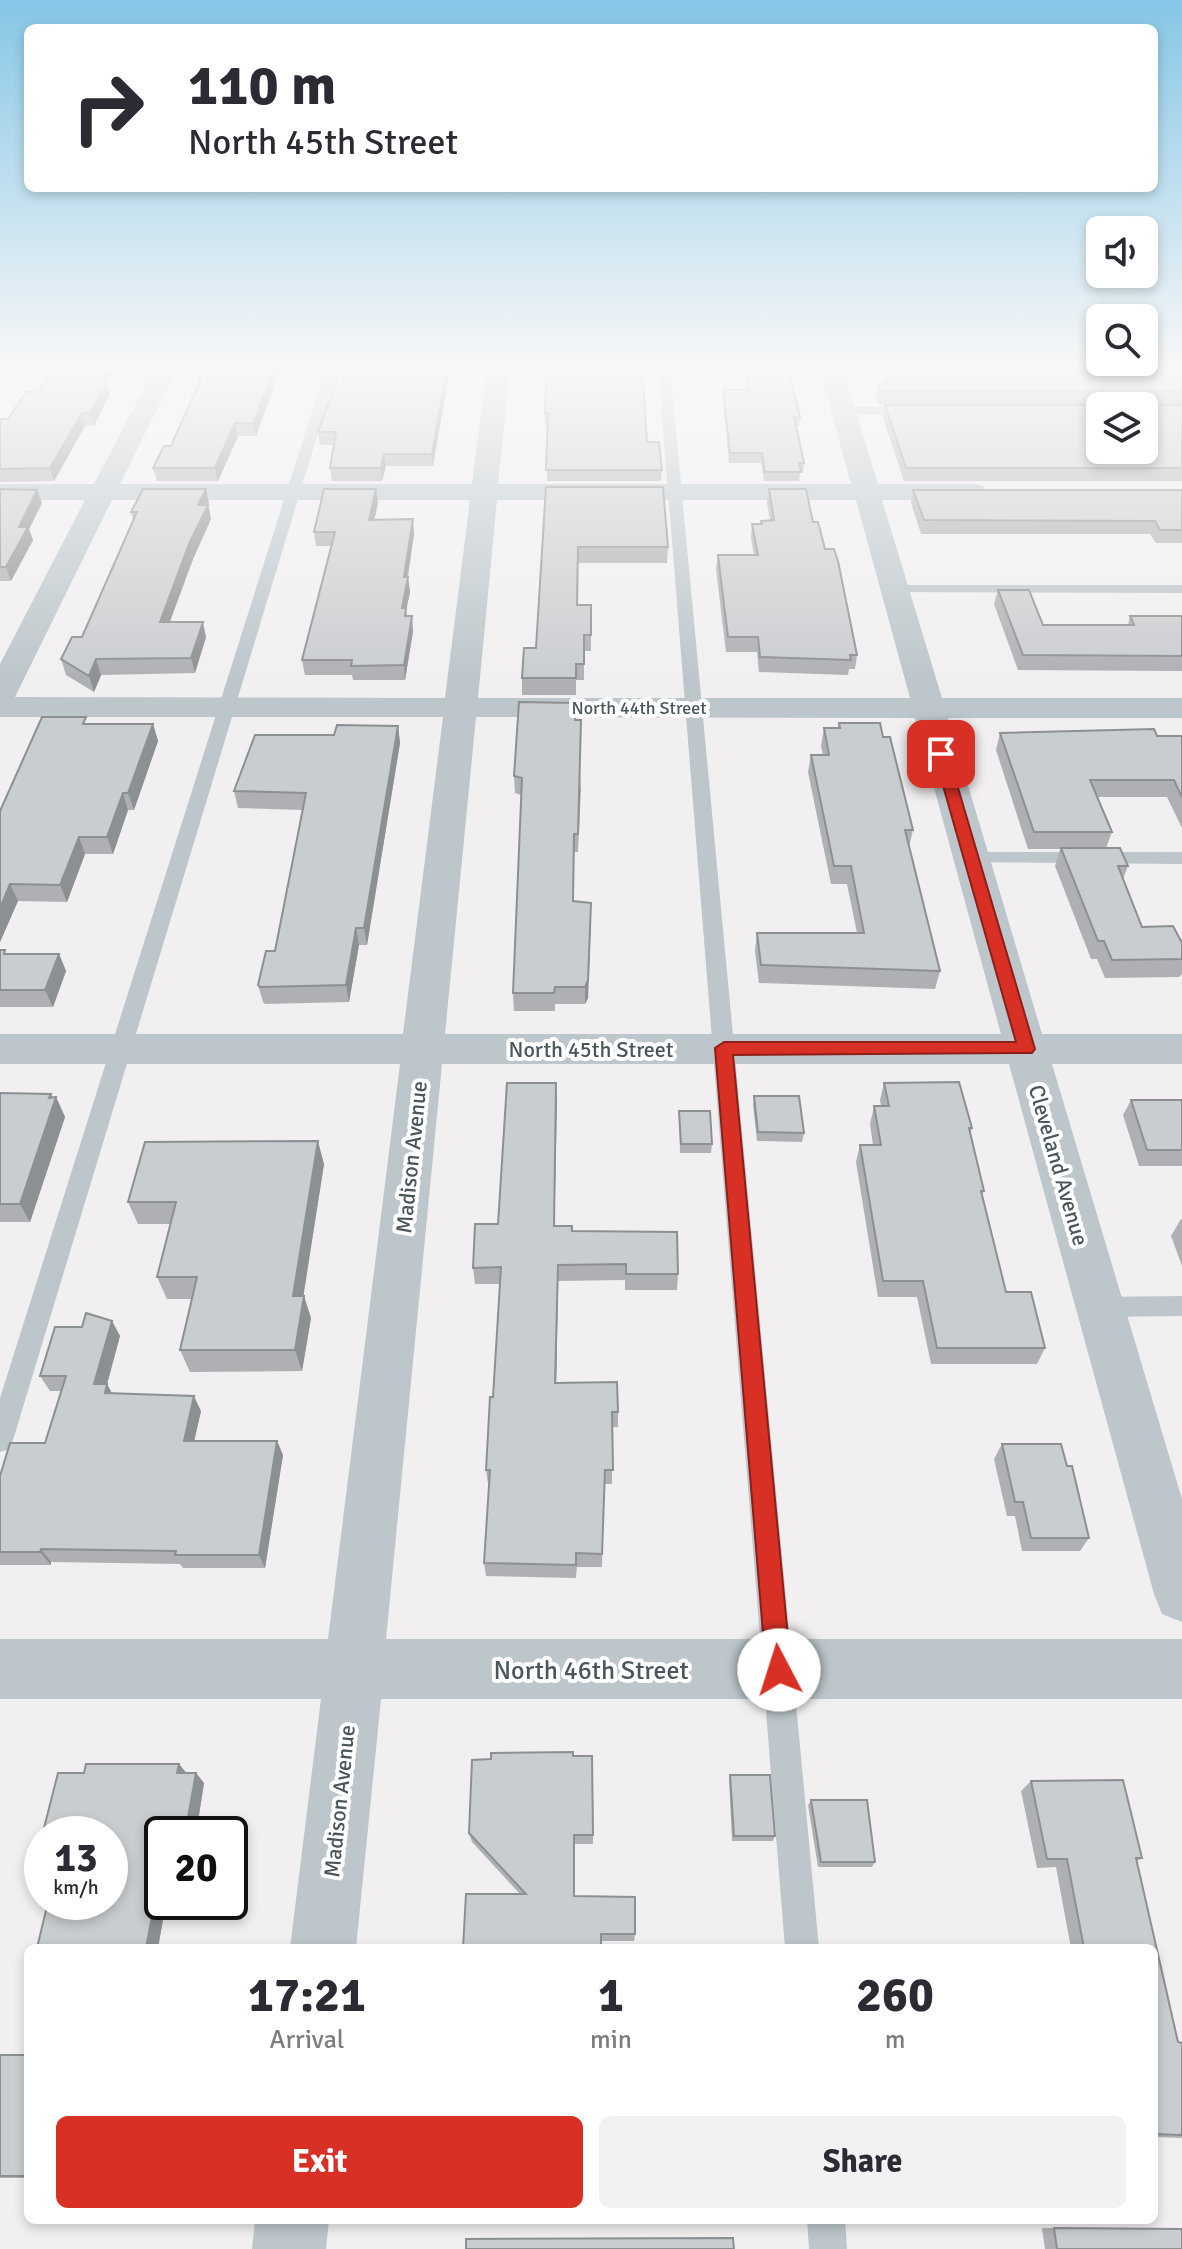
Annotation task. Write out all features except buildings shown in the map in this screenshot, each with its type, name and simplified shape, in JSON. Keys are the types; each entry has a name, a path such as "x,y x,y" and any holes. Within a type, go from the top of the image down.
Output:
{"street":[{"path":"0,695 113,472"},
{"name":"Madison Avenue","path":"323,1944 486,472"},
{"name":"Cleveland Avenue","path":"861,472 1182,1594"},
{"path":"0,492 1006,492"},
{"name":"North 44th Street","path":"0,707 1182,708"},
{"name":"North 45th Street","path":"0,1049 1182,1049"},
{"name":"North 46th Street","path":"0,1669 1182,1669"},
{"path":"289,2249 292,2224"}],"lane":[{"path":"0,1440 299,472"},
{"path":"674,472 692,708 802,1944"},
{"path":"895,589 1182,589"},
{"path":"971,858 1182,858"},
{"path":"1098,1307 1182,1306"},
{"path":"826,2224 828,2249"}],"route":[{"path":"779,1670 724,1048 1026,1049 941,754"}]}
